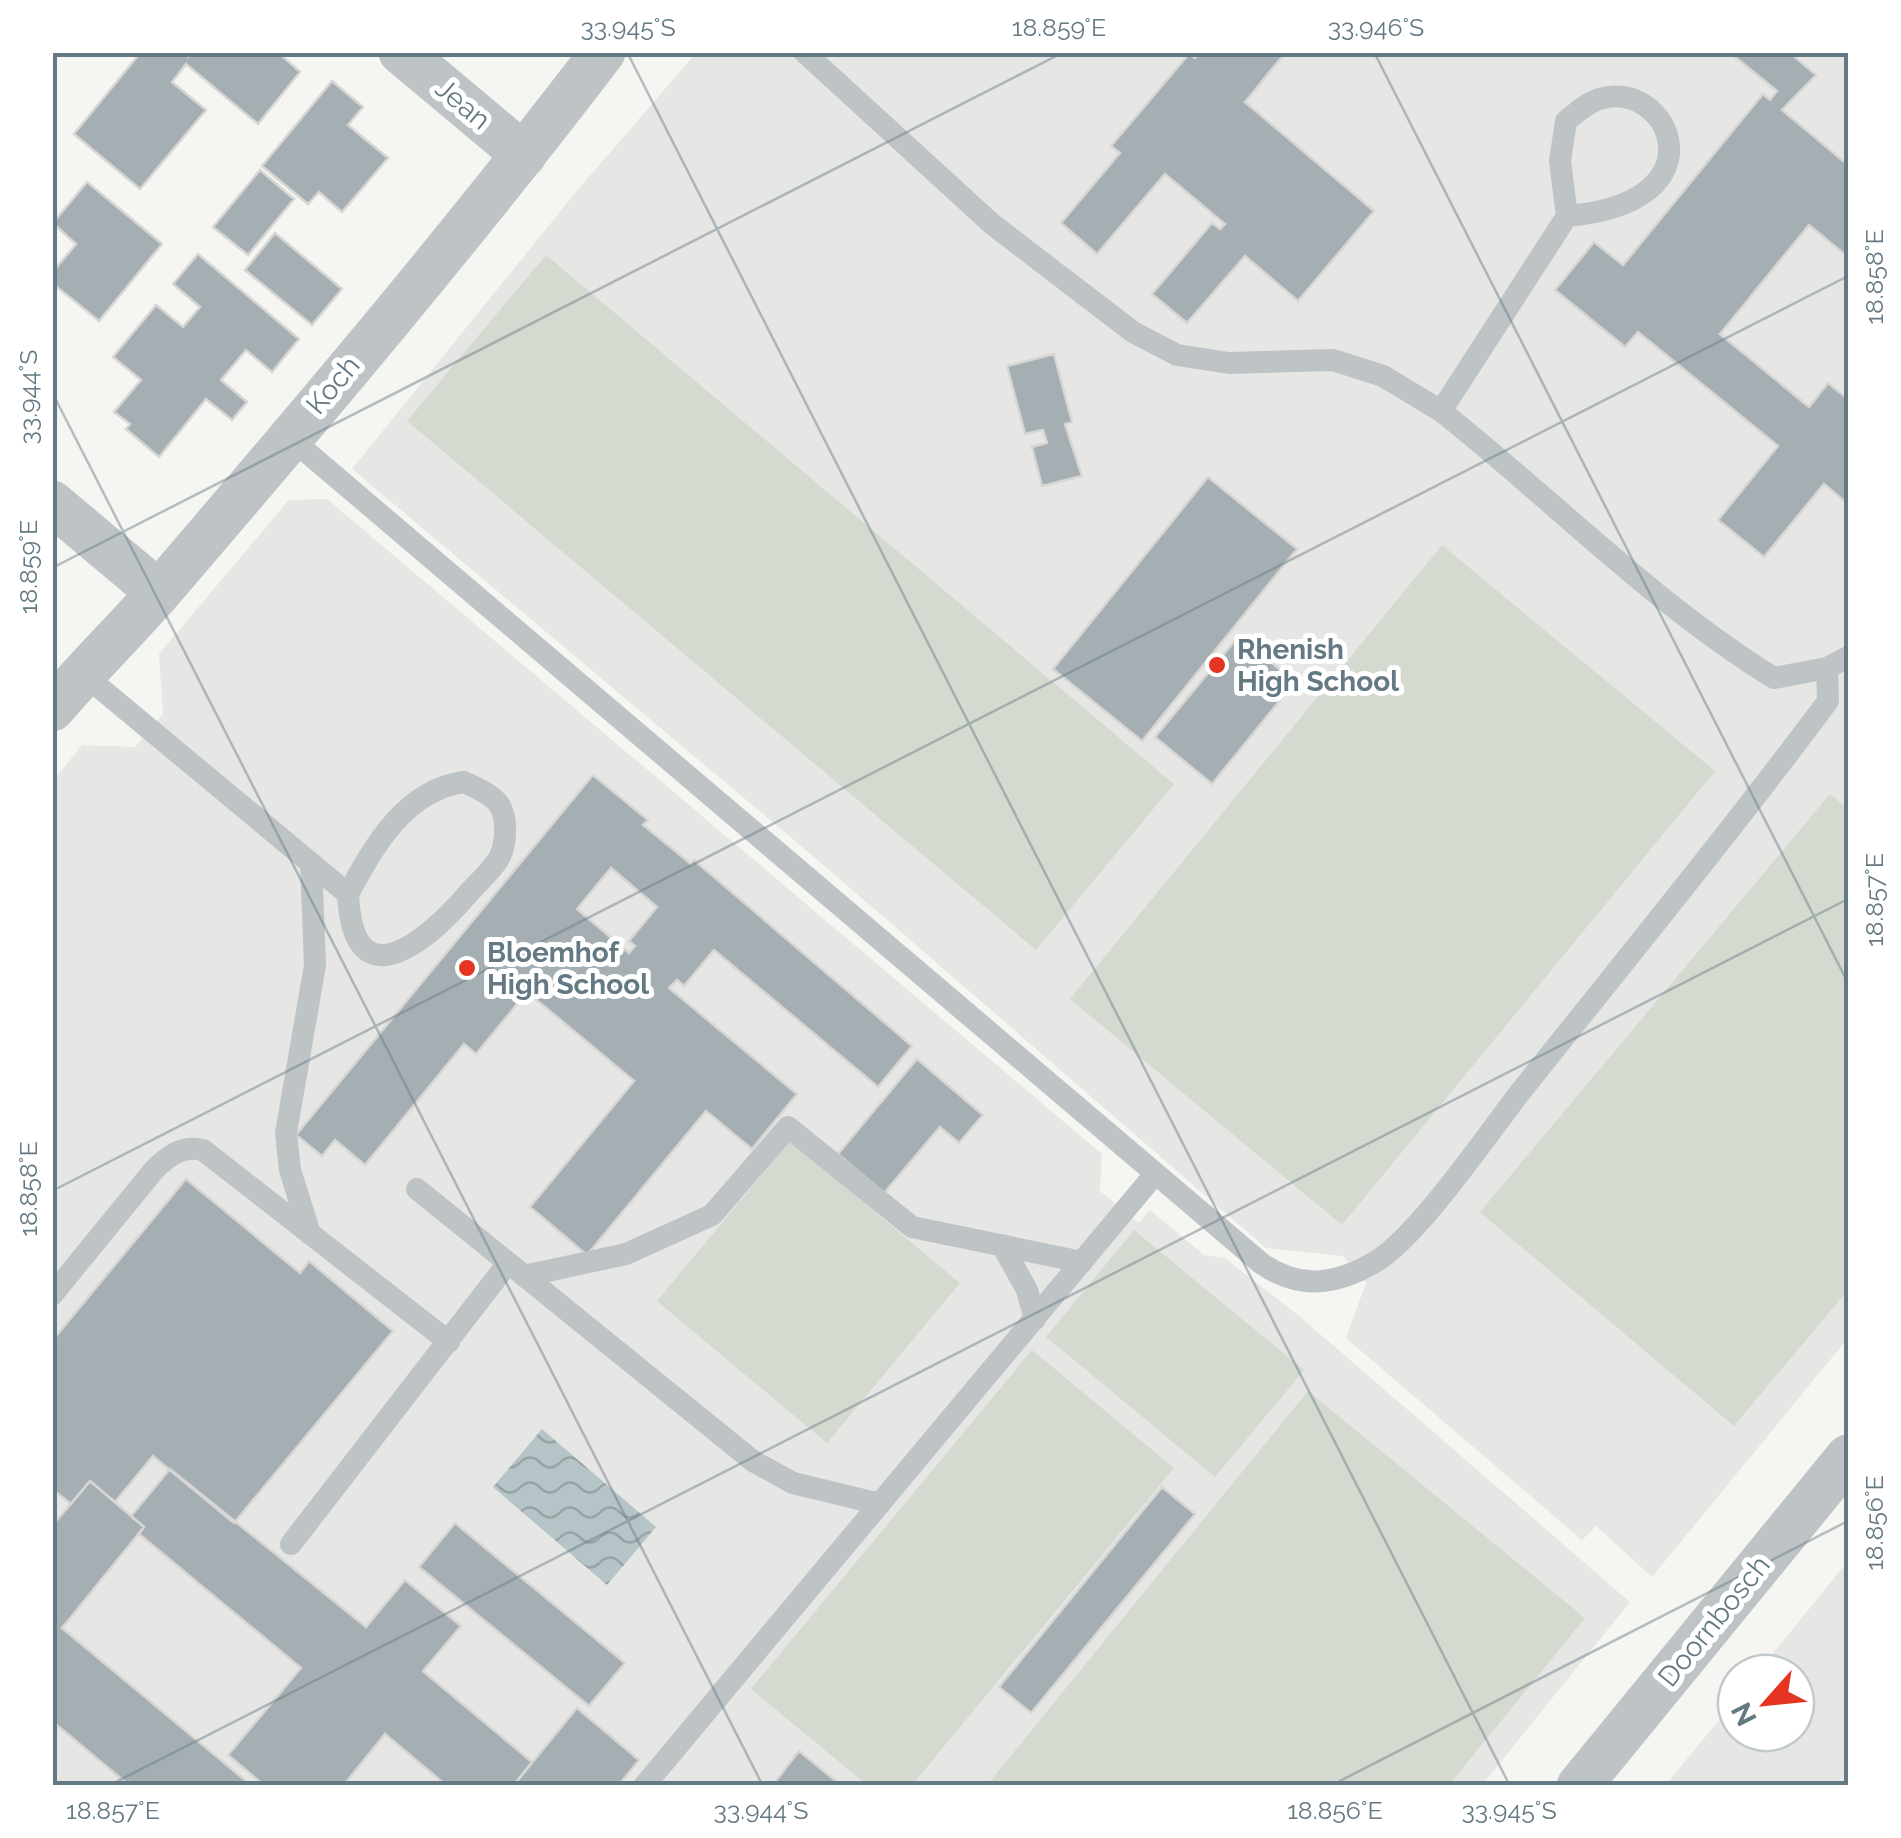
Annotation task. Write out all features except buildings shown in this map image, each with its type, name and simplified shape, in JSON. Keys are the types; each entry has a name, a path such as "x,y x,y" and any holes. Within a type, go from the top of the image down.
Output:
{"street":[{"name":"Jean","path":"401,52 524,155"},
{"name":"Koch","path":"52,708 158,592 289,437 524,155 603,52"},
{"path":"52,504 158,592"},
{"name":"Doornbosch","path":"1579,1786 1848,1457"}],"lane":[{"path":"289,437 1281,1277 1308,1284 1333,1280 1378,1260 1434,1203 1752,803 1828,701 1838,662 1774,678 1742,659 1441,411 1383,376 1332,360 1229,363 1176,355 1133,332 992,224 804,52"},
{"path":"1441,411 1567,216 1560,161 1566,120 1600,98 1626,98 1646,106 1662,123 1670,145 1671,162 1659,183 1635,201 1605,213 1567,216"},
{"path":"82,673 348,894 349,921 363,944 380,956 401,955 450,914 500,857 505,834 501,806 464,782 424,795 405,808 388,830 348,894"},
{"path":"310,863 315,966 286,1132 290,1170 310,1234"},
{"path":"292,1544 449,1342 516,1269 626,1254 712,1215 788,1127 912,1227 1082,1262"},
{"path":"52,1294 154,1170 167,1157 192,1147 203,1150 449,1342"},
{"path":"644,1786 1155,1174"},
{"path":"417,1189 753,1461 793,1482 880,1504"},
{"path":"1002,1245 1026,1290 1035,1318"}],"shaded area":[{"name":"Rhenish High School","path":"696,53 1848,53 1848,1338 1652,1577 1596,1526 1582,1540 1346,1338 1366,1283 1343,1256 1266,1248 820,862 352,469 575,193"},
{"path":"546,255 1174,784 1036,950 407,421"},
{"name":"Bloemhof High School","path":"327,499 1102,1154 1100,1191 1139,1223 1150,1210 1204,1255 1225,1258 1298,1315 1630,1602 1482,1785 53,1786 53,781 82,745 135,747 163,714 159,654 289,500"},
{"path":"1442,545 1715,771 1342,1225 1070,999"},
{"path":"1830,794 1848,809 1848,1290 1734,1426 1480,1212"},
{"path":"790,1141 960,1283 827,1443 657,1301"},
{"path":"1134,1230 1304,1370 1215,1477 1046,1337"},
{"path":"1032,1350 1174,1468 912,1785 867,1785 751,1689"},
{"path":"1308,1391 1585,1618 1449,1785 987,1785"},
{"path":"1848,1561 1848,1785 1665,1785 1716,1724 1716,1753 1816,1753 1816,1653 1773,1653"}],"water":[{"path":"542,1429 656,1527 607,1585 493,1487"}],"place":[{"name":"Rhenish High School","path":"1217,665"},
{"name":"Bloemhof High School","path":"467,968"}]}
